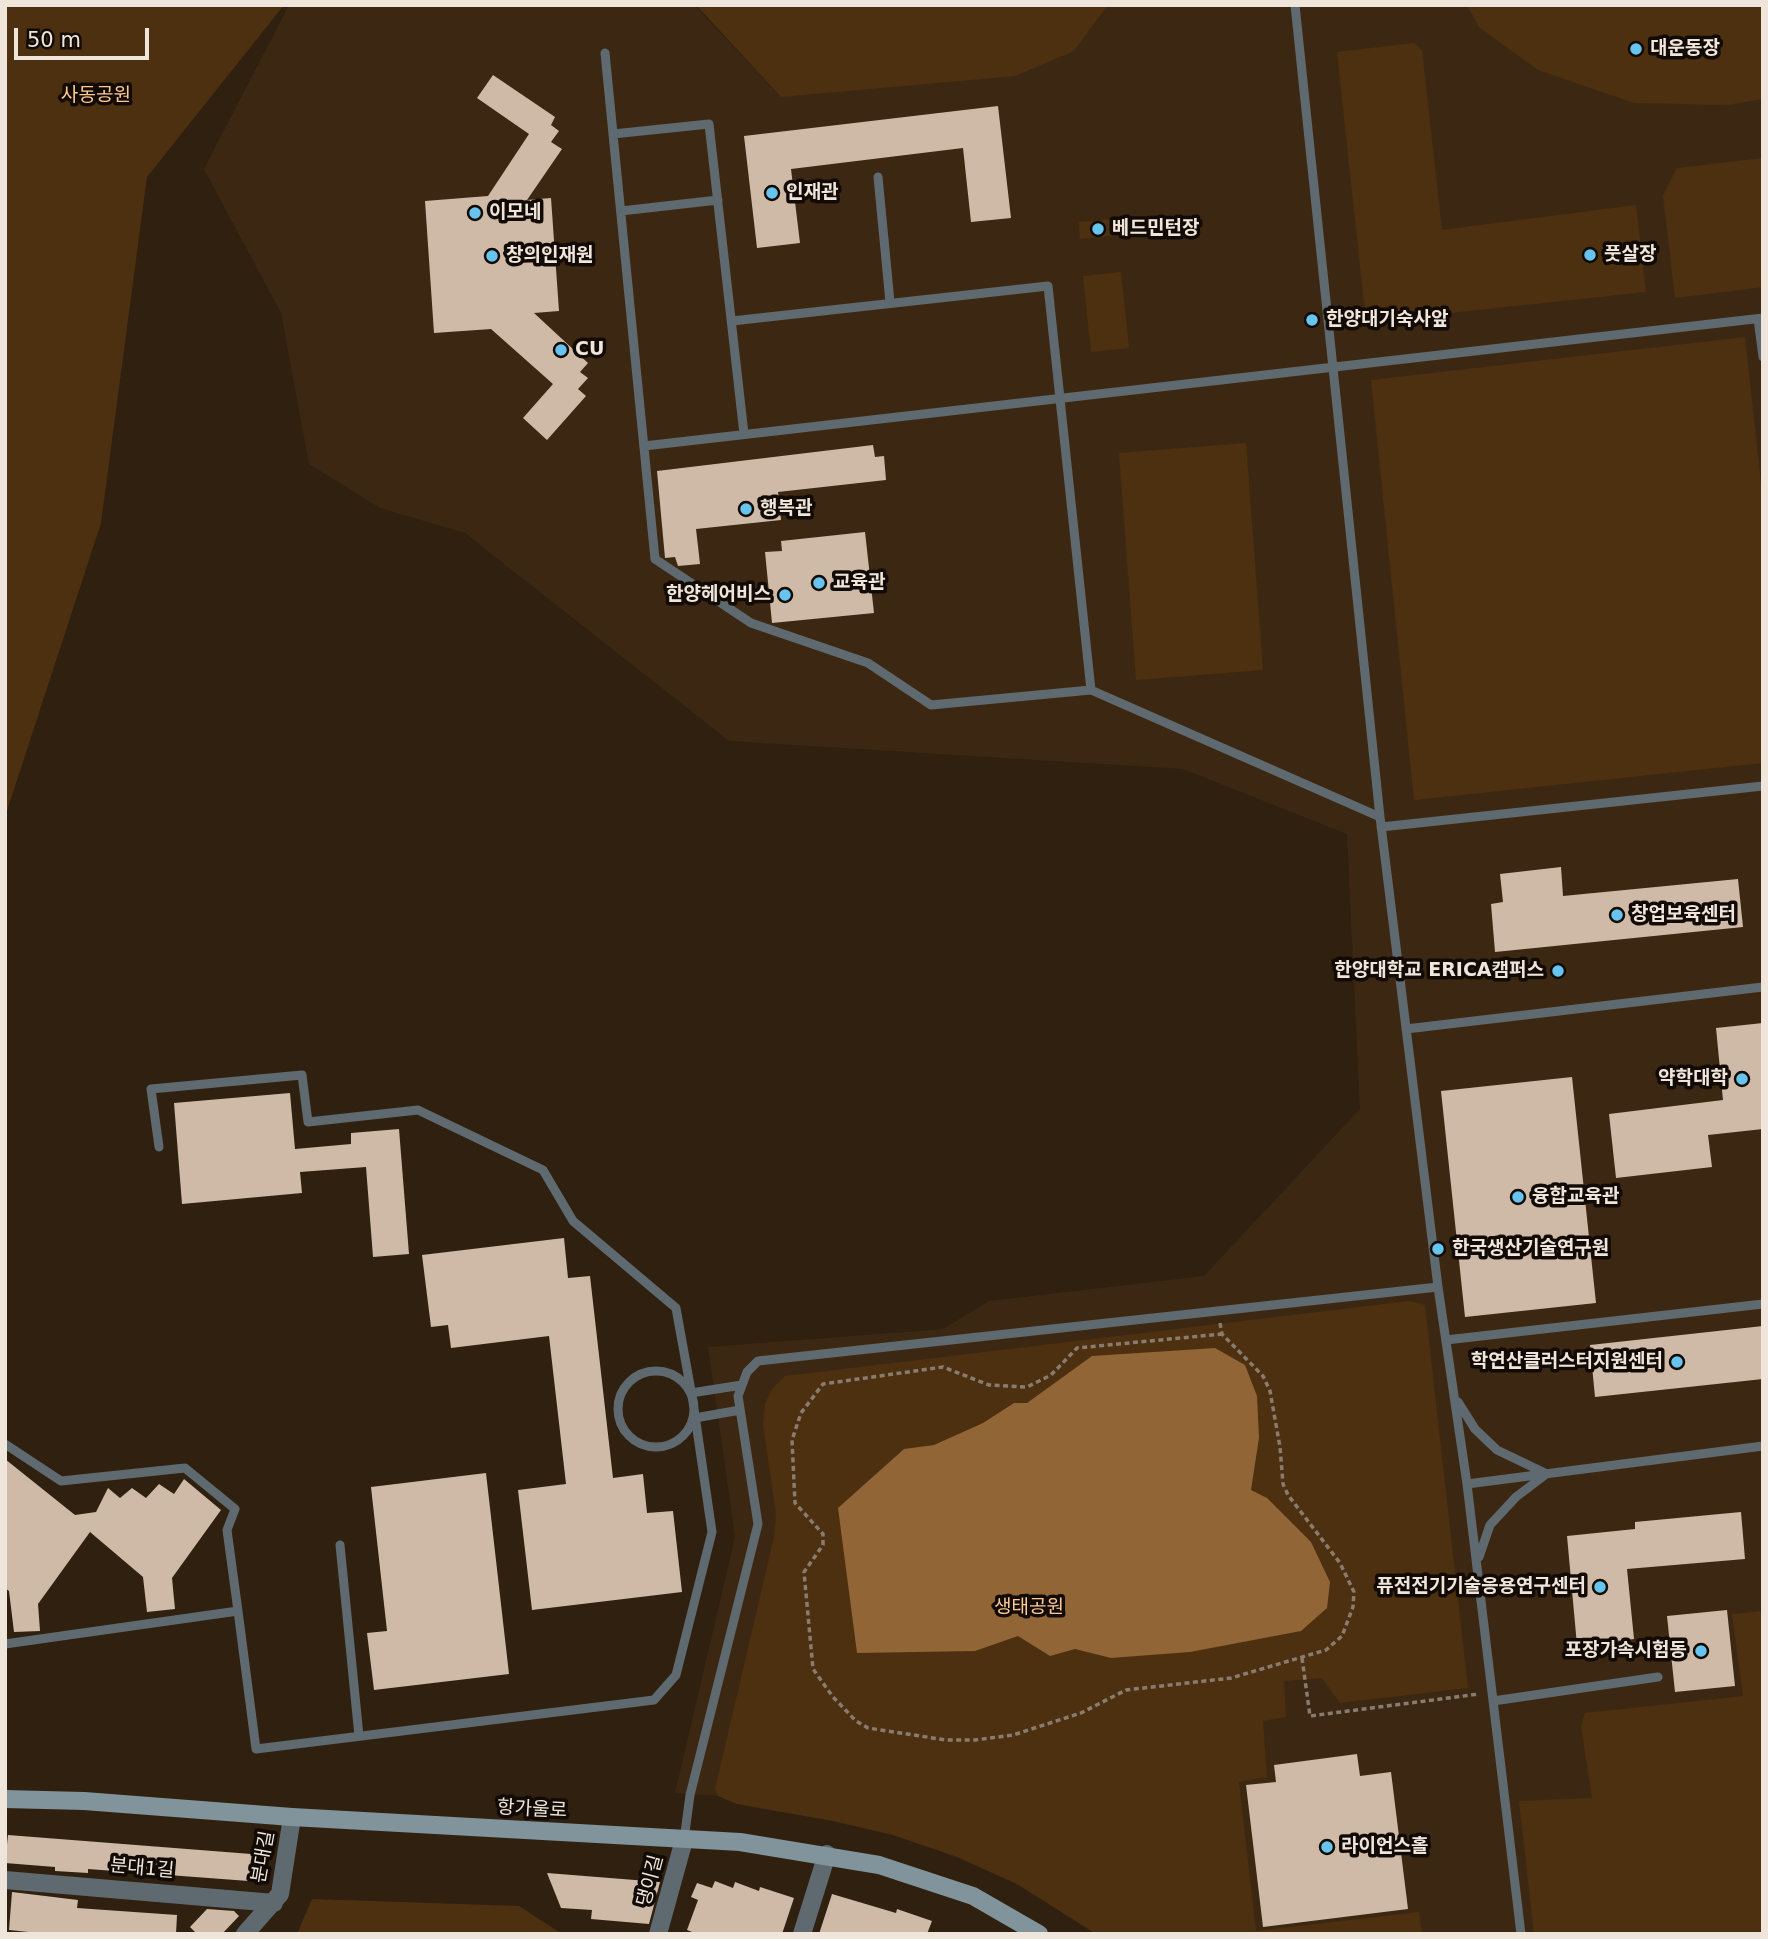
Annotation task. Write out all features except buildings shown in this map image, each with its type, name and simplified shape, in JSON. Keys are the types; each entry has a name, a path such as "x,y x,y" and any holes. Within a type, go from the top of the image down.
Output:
{"main road":[{"name":"항가울로","path":"5,1799 84,1801 292,1817 740,1842 827,1854 879,1865 973,1896 1039,1934"}],"street":[{"name":"분대길","path":"245,1934 280,1894 292,1817"},
{"name":"댕이길","path":"658,1934 684,1840"},
{"path":"802,1934 827,1854"},
{"name":"분대1길","path":"5,1880 274,1903"}],"lane":[{"path":"1295,5 1381,827 1438,1287 1467,1484 1521,1934"},
{"path":"605,53 655,559 751,623 868,663 931,705 1091,691 1380,817"},
{"path":"613,134 709,124 744,434"},
{"path":"878,177 890,302"},
{"path":"621,211 718,200"},
{"path":"732,321 1048,286 1091,691"},
{"path":"644,446 1761,319 1763,357"},
{"path":"1381,827 1763,786"},
{"path":"1406,1029 1763,987"},
{"path":"5,1444 61,1481 185,1468 235,1509 227,1530 256,1749 654,1700 676,1675 712,1532 676,1308 573,1221 543,1170 418,1111 308,1122 302,1075 151,1089 159,1147"},
{"path":"684,1840 690,1795 758,1524 738,1396 747,1372 758,1361 1438,1287"},
{"path":"1446,1340 1763,1304"},
{"path":"659,1371 681,1380 692,1397 689,1426 671,1443 646,1446 625,1432 620,1421 620,1396 635,1377 646,1372 659,1371"},
{"path":"692,1397 742,1385"},
{"path":"1454,1396 1475,1429 1497,1450 1546,1474"},
{"path":"695,1418 740,1409"},
{"path":"1467,1484 1763,1446"},
{"path":"1477,1565 1490,1525 1516,1497 1546,1474"},
{"path":"340,1545 359,1736"},
{"path":"5,1644 238,1611"},
{"path":"1493,1696 1658,1677"}],"path":[{"path":"1218,1311 1222,1334 1263,1376 1274,1413 1283,1484 1295,1505 1340,1563 1354,1592 1353,1607 1342,1636 1326,1650 1231,1678 1126,1690 1048,1725 1013,1735 975,1740 901,1735 868,1728 856,1721 833,1697 813,1668 804,1572 823,1545 823,1534 795,1503 792,1440 802,1413 823,1384 943,1367 989,1385 1027,1387 1051,1375 1077,1348 1222,1334"},
{"path":"1302,1658 1310,1716 1493,1696"}],"shaded area":[{"name":"한양대학교 ERICA캠퍼스","path":"289,5 694,5 781,97 1074,51 1108,5 1763,5 1763,1934 1096,1934 1017,1884 957,1857 893,1835 737,1804 718,1796 675,1793 735,1537 708,1347 943,1329 989,1301 1204,1276 1360,1109 1347,834 1183,769 729,741 465,533 380,508 309,464 281,313 204,169"},
{"path":"1215,1348 1245,1365 1257,1396 1259,1438 1251,1490 1267,1498 1311,1542 1330,1582 1327,1608 1301,1631 1190,1652 1111,1658 1075,1649 1050,1656 1018,1636 975,1651 857,1653 838,1508 904,1449 934,1445 983,1423 1014,1403 1027,1403 1092,1356"}],"green space":[{"name":"사동공원","path":"5,5 284,5 147,177 101,523 5,817"},
{"path":"696,5 1108,5 1074,51 1015,76 781,97"},
{"name":"대운동장","path":"1467,5 1763,5 1763,99 1727,105 1634,103 1538,70 1479,27"},
{"path":"1414,43 1422,50 1442,230 1636,205 1646,292 1366,322 1337,52"},
{"path":"1763,158 1763,287 1675,298 1663,196 1677,168"},
{"name":"베드민턴장","path":"1115,219 1117,235 1080,239 1079,222"},
{"path":"1121,272 1129,348 1091,352 1083,276"},
{"path":"1745,337 1763,502 1763,763 1414,800 1371,380"},
{"path":"1246,443 1263,670 1136,680 1119,453"},
{"name":"생태공원","path":"1409,1301 1425,1305 1468,1688 1340,1703 1322,1678 1284,1681 1286,1717 1263,1721 1267,1777 1239,1782 1256,1931 1419,1912 1422,1934 1096,1934 1017,1884 957,1857 893,1835 737,1804 718,1796 715,1789 774,1537 776,1514 763,1425 765,1404 772,1389 785,1376"},
{"path":"1763,1611 1763,1934 1534,1934 1519,1801 1592,1798 1581,1726 1585,1713 1743,1696 1732,1614"},
{"path":"312,1899 519,1906 562,1934 297,1934"}],"place":[{"name":"대운동장","path":"1636,49"},
{"name":"인재관","path":"772,193"},
{"name":"이모네","path":"475,213"},
{"name":"베드민턴장","path":"1098,229"},
{"name":"풋살장","path":"1590,255"},
{"name":"창의인재원","path":"492,256"},
{"name":"한양대기숙사앞","path":"1312,320"},
{"name":"CU","path":"561,350"},
{"name":"행복관","path":"746,509"},
{"name":"교육관","path":"819,583"},
{"name":"한양헤어비스","path":"785,595"},
{"name":"창업보육센터","path":"1617,915"},
{"name":"한양대학교 ERICA캠퍼스","path":"1558,971"},
{"name":"약학대학","path":"1742,1079"},
{"name":"융합교육관","path":"1518,1197"},
{"name":"한국생산기술연구원","path":"1438,1249"},
{"name":"학연산클러스터지원센터","path":"1677,1362"},
{"name":"퓨전전기기술응용연구센터","path":"1600,1587"},
{"name":"포장가속시험동","path":"1701,1651"},
{"name":"라이언스홀","path":"1327,1847"}]}
